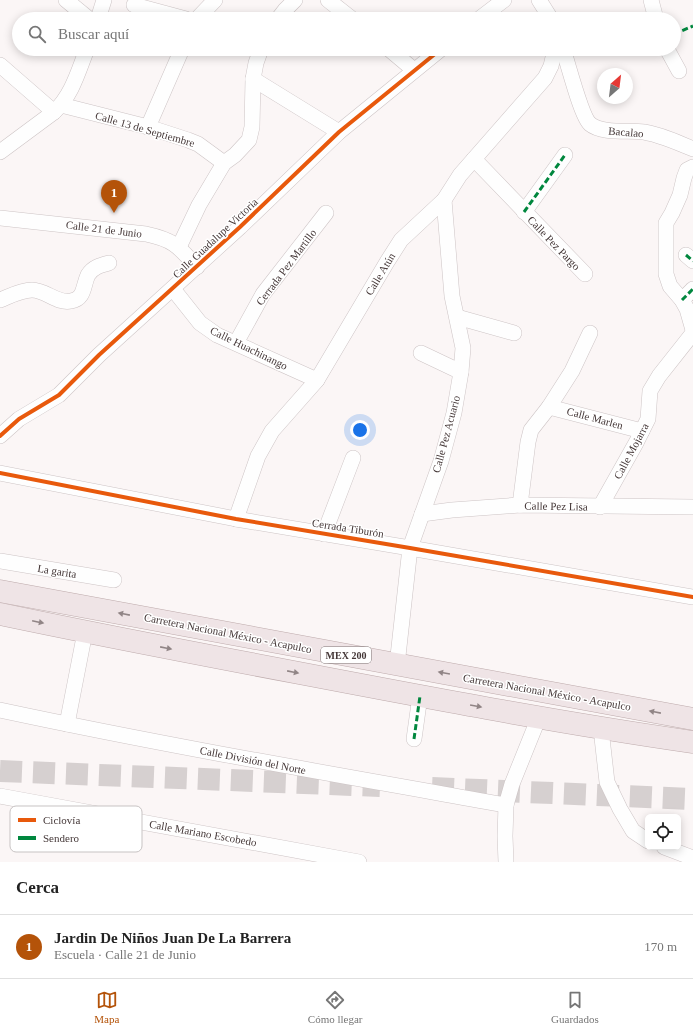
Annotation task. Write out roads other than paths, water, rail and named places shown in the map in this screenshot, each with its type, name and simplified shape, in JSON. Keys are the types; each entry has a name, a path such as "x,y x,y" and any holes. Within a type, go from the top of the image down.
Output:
{"main road":[{"name":"Carretera Nacional México - Acapulco","path":"0,591 693,719"},
{"name":"MEX 200","path":"0,614 85,632 420,696 601,729 693,742"}],"street":[{"path":"66,0 81,12"},
{"path":"100,12 104,0"},
{"path":"204,12 215,0"},
{"path":"283,12 295,0"},
{"path":"328,0 343,12"},
{"path":"488,12 504,0"},
{"path":"539,0 547,12"},
{"path":"651,0 654,12"},
{"path":"134,5 160,12"},
{"path":"0,152 58,109 74,83 84,56"},
{"path":"148,127 179,56"},
{"path":"178,247 199,205 224,163 235,155 249,140 252,127 253,80 258,56"},
{"path":"397,56 414,70"},
{"name":"Calle Guadalupe Victoria","path":"0,436 19,419 59,395 99,355 197,267 339,132 432,56"},
{"name":"Calle Atún","path":"236,519 258,456 272,431 317,380 401,240 444,200 460,175 545,78 552,66 554,56"},
{"name":"Bacalao","path":"565,56 584,113 590,124 606,130 642,132 664,137 693,149"},
{"path":"671,56 679,71"},
{"path":"0,65 58,109"},
{"path":"253,80 339,132"},
{"name":"Calle 13 de Septiembre","path":"58,109 148,127 198,144 224,163"},
{"name":"Calle Pez Pargo","path":"524,212 565,154"},
{"name":"Calle Pez Pargo","path":"474,160 584,274"},
{"path":"693,167 687,170 677,201 666,223 666,274 670,286 682,300 687,309 693,330"},
{"name":"Calle Pez Acuario","path":"397,665 410,548 441,461 454,414 462,372 463,348 452,296 444,200"},
{"name":"Cerrada Pez Martillo","path":"236,343 263,294 326,213"},
{"name":"Calle 21 de Junio","path":"0,218 146,234 163,238 178,247 197,267"},
{"path":"0,300 34,289 62,301 71,301 82,294 89,274 97,266 109,263"},
{"name":"Calle Huachinango","path":"173,289 200,323 217,335 317,380"},
{"path":"682,300 693,289"},
{"path":"457,317 514,333"},
{"path":"520,505 528,442 531,430 549,407 572,371 590,333"},
{"name":"Calle Mojarra","path":"600,506 648,419 650,391 659,376 693,333"},
{"path":"421,353 462,372"},
{"name":"Calle Marlen","path":"549,407 642,431"},
{"path":"324,534 353,458"},
{"name":"Cerrada Tiburón","path":"0,473 236,519 693,597"},
{"name":"Calle Pez Lisa","path":"422,514 452,510 520,505 692,505"},
{"name":"La garita","path":"0,562 114,580"},
{"path":"67,724 85,632"},
{"path":"414,739 420,696"},
{"name":"Calle División del Norte","path":"0,710 284,766 506,805"},
{"path":"506,862 506,805 512,784 539,717"},
{"path":"601,729 607,782 633,831 645,839"},
{"name":"Calle Mariano Escobedo","path":"0,796 54,806"},
{"name":"Calle Mariano Escobedo","path":"142,822 359,862"},
{"path":"672,850 693,858"}],"tunnel":[{"path":"0,771 380,786"},
{"path":"432,788 693,799"}],"place":[{"name":"Jardin De Niños Juan De La Barrera","path":"114,213"}]}
